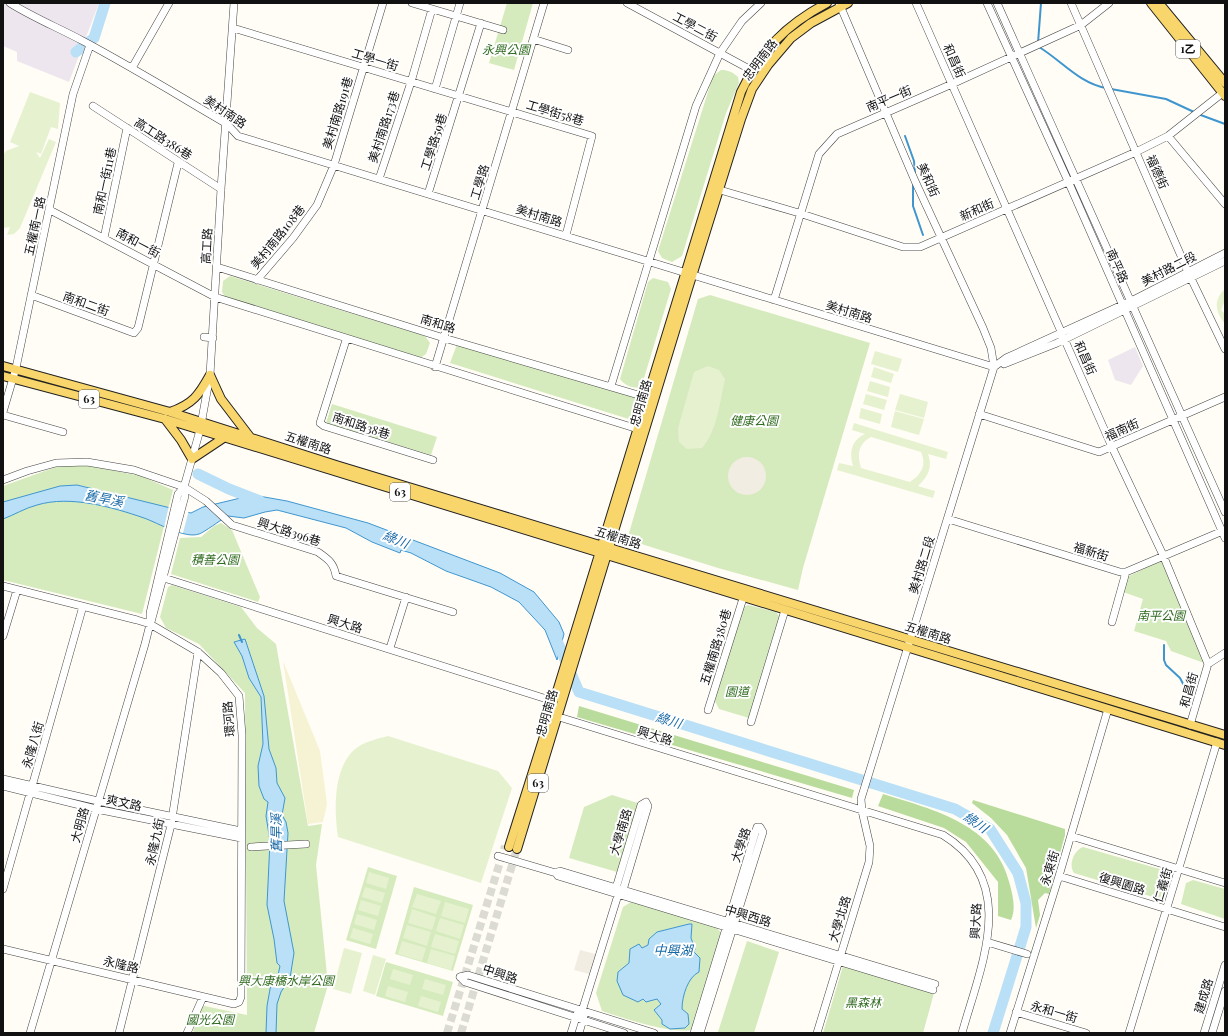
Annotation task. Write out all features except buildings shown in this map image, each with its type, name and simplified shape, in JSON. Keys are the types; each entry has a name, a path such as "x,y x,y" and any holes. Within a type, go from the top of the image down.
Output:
{"main road":[{"name":"忠明南路","path":"520,850 556,735 559,717 557,700 572,669 605,551 689,274 741,92 752,71 782,33 806,15 827,3"},
{"name":"忠明南路","path":"689,274 720,190 741,119 756,82 791,38 839,5 848,3"},
{"name":"1乙","path":"1151,3 1224,93"},
{"name":"1乙","path":"1159,3 1225,83"},
{"name":"五權南路","path":"3,366 16,368 170,412 225,437 910,644 1108,709 1221,744"},
{"path":"170,412 183,407 200,394 210,375"},
{"path":"210,375 221,399 251,437"},
{"name":"五權南路","path":"3,376 165,419 251,437 605,551"},
{"path":"165,419 181,440 192,459 225,437"},
{"name":"忠明南路","path":"507,846 557,700 572,644 605,551"},
{"name":"五權南路","path":"744,593 785,610 910,644 1225,735"}],"street":[{"name":"美村南路","path":"10,3 33,17 132,68 227,124 238,136 994,367"},
{"path":"132,68 169,3"},
{"name":"高工路","path":"171,536 201,426 210,375 234,3"},
{"name":"美村南路191巷","path":"334,165 383,3"},
{"path":"412,3 503,30"},
{"path":"435,89 460,3"},
{"name":"工學路","path":"435,367 544,3"},
{"name":"工學二街","path":"627,3 752,71"},
{"path":"611,386 696,106 720,53 742,21 761,3"},
{"name":"和昌街","path":"916,3 1112,447 1163,555 1208,664 1190,725"},
{"name":"南平路","path":"987,3 1068,181 1172,419 1223,530 1225,538"},
{"name":"南平路","path":"997,3 1077,178 1181,416 1225,512"},
{"name":"福德街","path":"1071,3 1190,275 1225,349"},
{"name":"南平一街","path":"774,300 799,213 819,154 837,134 952,84 1010,56 1081,25 1109,3"},
{"name":"美和街","path":"839,5 983,328 991,348 994,367"},
{"name":"美村南路173巷","path":"379,179 411,82 432,9"},
{"name":"工學路59巷","path":"428,194 460,96 481,23"},
{"name":"工學一街","path":"233,28 512,112"},
{"path":"533,39 568,50"},
{"name":"五權南一路","path":"3,414 16,368 73,94 93,47"},
{"name":"新和街","path":"720,190 799,213 903,247 920,247 1136,152 1168,136 1224,93"},
{"name":"高工路386巷","path":"93,106 178,163 221,189"},
{"name":"工學街58巷","path":"512,112 592,136 566,235"},
{"name":"南和一街11巷","path":"104,238 127,128"},
{"path":"1168,136 1225,204"},
{"path":"153,264 178,163"},
{"name":"美村南路108巷","path":"257,280 314,210 334,165"},
{"name":"南和一街","path":"50,210 215,298"},
{"name":"美村路二段","path":"1190,275 1225,252"},
{"name":"美村路二段","path":"862,811 861,799 910,644 994,367 1009,362 1190,275 1225,261"},
{"name":"南和二街","path":"31,295 134,333 138,328 153,264"},
{"name":"南和路","path":"217,267 444,338 651,398"},
{"path":"215,298 346,340 642,430"},
{"path":"204,337 213,338"},
{"name":"南和路38巷","path":"346,340 320,423 324,426 434,460"},
{"name":"福南街","path":"979,414 1099,452 1225,397"},
{"path":"3,414 63,432"},
{"path":"3,480 27,471 56,463 87,462 145,473 184,487"},
{"name":"興大路396巷","path":"184,487 206,501 223,519 244,530 318,552 330,560 335,567 336,576 453,612"},
{"name":"福新街","path":"948,519 1120,572 1126,572"},
{"path":"1112,622 1126,572 1223,530"},
{"name":"大明路","path":"30,1033 150,624 153,619 164,578 171,536"},
{"name":"大明路","path":"150,624 150,613 171,536"},
{"name":"興大路","path":"164,578 254,608 390,648 557,700"},
{"name":"環河路","path":"3,586 150,624 198,652 221,673 239,696 242,735 241,996 239,1002 234,1004"},
{"path":"3,636 17,590"},
{"name":"五權南路380巷","path":"708,710 744,593"},
{"path":"390,648 406,597"},
{"name":"永隆八街","path":"3,889 83,606"},
{"path":"751,722 785,610"},
{"name":"永隆九街","path":"119,1033 171,821 198,652"},
{"path":"1208,664 1225,653"},
{"name":"永東街","path":"1010,1033 1059,876 1108,709"},
{"name":"興大路","path":"559,717 943,835 963,850 978,870 988,895 990,913 987,942 962,1033"},
{"name":"仁義街","path":"1129,1033 1166,909 1221,744"},
{"name":"爽文路","path":"3,779 31,789 97,805 241,834"},
{"name":"爽文路","path":"3,786 31,789"},
{"name":"大學南路","path":"579,1033 584,1016 583,1008 618,893 648,806 646,802 641,805 618,893"},
{"name":"大學北路","path":"817,1033 869,862 870,846 862,811"},
{"name":"大學路","path":"694,1033 730,926 762,832 760,827 757,827 730,926 700,1033"},
{"path":"1071,836 1225,883"},
{"path":"251,848 306,844"},
{"name":"中興西路","path":"498,856 556,873 560,871 618,893 934,987"},
{"name":"復興園路","path":"1059,876 1225,927"},
{"path":"987,942 1027,954"},
{"name":"永隆路","path":"3,949 234,1004"},
{"name":"建成路","path":"1204,1033 1225,965"},
{"name":"中興路","path":"624,1033 466,982 460,977 468,975 583,1008 654,1033"},
{"name":"建成路","path":"1212,1033 1225,991"},
{"path":"187,1033 203,997"},
{"name":"大學南路","path":"575,1018 583,1008"},
{"name":"永和一街","path":"1016,1012 1086,1033"},
{"path":"571,1033 575,1018"}],"shaded area":[{"path":"3,3 99,3 69,82 17,61 17,52 3,46"},
{"path":"1135,347 1143,366 1131,385 1115,380 1108,360"},
{"path":"747,457 757,460 763,466 766,476 763,486 757,492 747,495 737,492 731,486 728,476 731,466 737,460"},
{"path":"283,661 320,751 327,804 323,822 308,824"},
{"path":"580,950 599,955 593,975 574,970"}],"green space":[{"name":"永興公園","path":"507,3 533,3 514,70 489,63"},
{"path":"721,70 734,74 738,77 739,83 726,113 682,256 672,262 662,258 658,251 713,76"},
{"path":"30,92 60,103 58,129 51,127 41,154 36,152 40,158 49,139 56,142 20,228 14,234 7,235 10,227 3,228 3,155 6,151 19,146 10,142"},
{"path":"230,276 425,336 430,343 426,354 420,358 226,298 222,292 223,281"},
{"path":"653,278 668,282 671,289 641,388 635,388 627,385 620,379 648,282"},
{"path":"1225,289 1225,300 1221,310 1225,314 1225,324 1217,311 1217,302 1221,293"},
{"name":"健康公園","path":"710,295 870,343 803,568 798,590 718,568 635,542 629,533 698,299"},
{"path":"459,339 641,397 635,421 450,363"},
{"path":"875,351 902,359 898,372 871,364"},
{"path":"708,366 719,370 725,379 715,425 702,448 687,449 679,442 678,428 694,372"},
{"path":"874,367 894,374 891,383 871,377"},
{"path":"870,381 890,387 888,397 867,391"},
{"path":"866,394 887,400 884,410 863,404"},
{"path":"900,394 928,402 924,418 895,410"},
{"path":"332,404 437,437 431,455 326,423"},
{"path":"861,408 882,414 880,424 859,418"},
{"path":"895,411 924,419 919,435 891,427"},
{"path":"854,423 948,452 946,459 928,454 930,463 929,472 918,486 935,491 933,498 837,470 839,463 853,466 851,456 852,447 860,437 865,434 852,430","holes":["871,437 921,452 923,457 922,469 920,473 910,482 861,468 859,459 861,446"]},
{"path":"80,464 141,476 173,490 142,614 3,580 3,486 56,467"},
{"name":"積善公園","path":"221,523 232,530 260,597 258,602 171,574 180,538 201,537 214,526"},
{"name":"南平公園","path":"1162,560 1204,663 1171,651 1166,641 1134,631 1143,599 1123,592 1127,577"},
{"name":"興大康橋水岸公園","path":"172,585 241,607 257,628 276,644 308,826 322,824 316,865 328,985 314,1033 193,1033 200,1005 247,1015 245,693 199,644 166,628 160,617 168,587"},
{"name":"園道","path":"748,605 776,612 779,616 749,718 719,709 715,701 743,607"},
{"path":"579,706 854,790 852,798 577,717"},
{"path":"388,736 498,771 512,788 481,883 338,837 336,803 342,768 347,758 358,747 370,741"},
{"path":"883,794 942,814 977,834 991,847 1003,864 1010,885 1014,907 1011,920 998,916 998,882 966,842 944,828 878,806"},
{"path":"612,795 638,803 617,872 569,858 584,807"},
{"path":"973,800 1065,829 1065,835 1049,894 1045,893 1038,900 1040,915 1036,928 1026,868 1007,835 991,818 972,803"},
{"path":"1083,847 1170,872 1173,878 1167,899 1163,900 1074,873 1072,870 1073,858 1077,851"},
{"path":"368,867 397,876 376,949 346,940"},
{"path":"369,872 389,878 386,889 366,883"},
{"path":"1193,880 1225,889 1225,919 1181,904 1186,883"},
{"path":"365,887 385,893 382,903 362,897"},
{"path":"414,887 473,905 453,971 395,954"},
{"path":"417,894 441,901 436,914 412,907"},
{"path":"361,900 381,906 378,916 358,910"},
{"path":"445,902 469,909 465,923 441,916"},
{"path":"631,902 716,927 723,935 695,1029 686,1031 663,1028 636,1022 602,1011 596,993 623,907"},
{"path":"412,909 436,917 432,930 408,923"},
{"path":"357,914 377,920 374,930 354,924"},
{"path":"440,918 464,925 460,939 436,931"},
{"path":"407,925 431,932 427,946 403,938"},
{"path":"353,928 373,934 370,944 350,938"},
{"path":"435,934 459,941 455,954 431,947"},
{"path":"402,941 426,948 422,961 398,954"},
{"path":"747,941 779,952 754,1033 718,1032"},
{"path":"344,948 362,953 351,994 333,989"},
{"path":"431,949 455,956 451,970 427,963"},
{"path":"373,955 386,959 375,995 363,991"},
{"path":"386,962 453,982 443,1016 376,996"},
{"name":"黑森林","path":"843,966 934,993 923,1033 823,1033"},
{"path":"393,969 413,975 410,985 390,979"},
{"path":"425,979 446,985 443,995 422,989"},
{"path":"388,986 408,992 405,1002 385,996"},
{"path":"421,996 441,1002 438,1012 418,1006"}],"water":[{"path":"77,485 191,513 203,507 253,495 287,501 368,523 500,573 534,592 559,622 564,634 557,660 545,630 519,602 491,587 446,571 411,553 401,550 400,553 372,542 346,528 277,510 244,518 228,516 202,533 193,535 172,530 144,518 105,506 77,502 50,502 28,508 3,519 3,502 60,486"},
{"name":"舊旱溪","path":"245,639 264,696 269,749 276,768 277,783 285,798 282,815 286,822 288,833 284,901 294,953 290,978 281,992 277,1004 276,1033 266,1033 267,1006 272,978 278,975 280,966 277,963 267,905 270,841 266,816 268,802 264,799 259,786 258,766 263,744 261,697 249,678 242,656 234,642"},
{"name":"中興湖","path":"692,924 691,938 695,949 694,952 700,958 699,972 695,974 689,982 683,998 682,1009 688,1014 689,1024 685,1028 670,1029 662,1024 662,1020 654,1010 661,1004 657,999 646,1002 643,999 638,1002 623,995 617,981 618,972 629,963 630,949 639,944 642,948 648,945 649,939 657,932"}],"pier":[{"path":"169,505 189,510 183,533 164,528"}],"waterway":[{"name":"綠川","path":"76,52 94,38 105,3"},
{"path":"1038,43 1041,3"},
{"path":"1039,47 1079,77 1106,88"},
{"path":"1111,89 1166,99 1194,112"},
{"path":"1198,114 1225,124"},
{"path":"905,136 914,161 915,173"},
{"path":"913,182 913,206 923,235"},
{"name":"綠川","path":"198,474 229,489 260,501"},
{"name":"綠川","path":"554,634 579,692 955,809 990,829 1018,873 1026,903 1026,927 993,1033"},
{"name":"舊旱溪","path":"239,635 242,642"},
{"path":"1164,645 1164,660 1166,665 1180,678 1189,695"}],"tunnel":[{"path":"447,1033 505,846"},
{"path":"461,1033 517,849"}],"park label":[{"name":"國光公園","path":"210,1020"}]}
